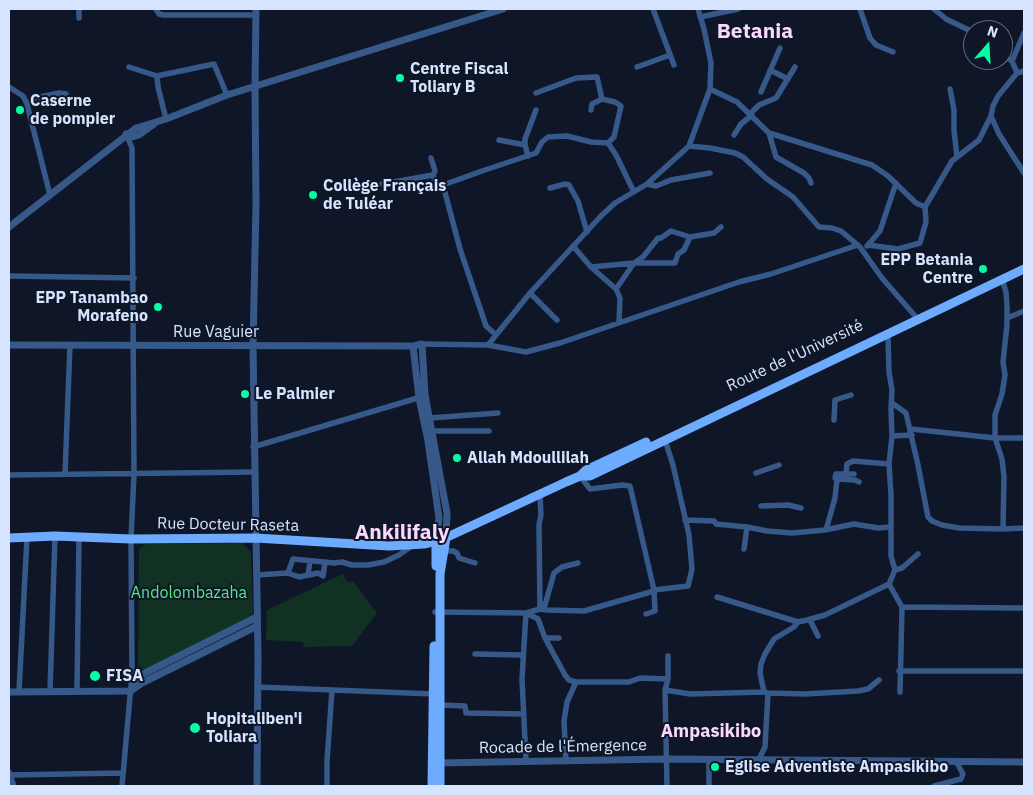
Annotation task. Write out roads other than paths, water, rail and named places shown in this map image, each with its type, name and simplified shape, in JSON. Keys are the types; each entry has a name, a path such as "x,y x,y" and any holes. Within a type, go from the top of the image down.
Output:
{"main road":[{"name":"Route de l'Université","path":"441,540 580,476 590,468 916,317 1024,264"},
{"name":"Route de l'Université","path":"580,476 590,476 1024,269"},
{"name":"Rue Docteur Raseta","path":"9,538 55,536 131,539 256,538 389,546 413,545 441,540"},
{"path":"432,786 441,705 437,612 443,551 441,540"},
{"path":"440,786 436,763 434,694 441,540"}],"street":[{"path":"79,9 79,18"},
{"path":"156,9 159,14 163,15 256,12 253,447 257,617 257,786"},
{"path":"476,9 478,17"},
{"path":"9,227 136,128 227,96 503,9"},
{"path":"653,9 674,65"},
{"path":"488,345 530,293 615,203 646,184 689,146 710,89 711,63 698,9"},
{"path":"700,17 738,9"},
{"path":"868,9 861,10 870,38 876,45 893,52"},
{"path":"934,9 946,19 963,27"},
{"path":"1013,59 1024,33"},
{"path":"761,92 780,48"},
{"path":"637,67 670,55"},
{"path":"1013,63 1017,73"},
{"path":"129,67 157,76 214,64 227,96"},
{"path":"734,135 741,124 759,105 776,98 795,66"},
{"path":"770,70 788,78"},
{"path":"441,540 447,513 433,431 422,396 422,344 488,345 526,352 560,343 619,322 859,246 868,245 898,249 920,243 926,222 925,207 948,167 957,157 982,137 998,96 1017,73 1024,71"},
{"path":"157,76 162,120"},
{"path":"536,93 576,78 597,76 602,98"},
{"path":"9,87 23,96 27,104 50,195"},
{"path":"710,89 737,102 751,114 768,133 776,157 804,173 811,183"},
{"path":"950,89 954,110 955,151 957,157"},
{"path":"27,104 40,97 59,93 66,94"},
{"path":"591,110 592,104 602,98 621,106 614,137 608,144"},
{"path":"528,156 524,145 536,110"},
{"path":"991,116 999,134 1024,173"},
{"path":"768,133 864,162 896,183 909,198 925,207"},
{"path":"122,786 132,691 131,539 134,474 132,148 126,134"},
{"path":"431,158 435,170 433,175 437,186 536,153 542,142 548,137 567,136 608,144 616,155 634,192"},
{"path":"499,140 524,145"},
{"path":"689,146 735,153 793,197 819,227 841,231 859,246 882,278 916,317"},
{"path":"646,184 656,186 671,180 710,173"},
{"path":"382,184 433,175"},
{"path":"868,245 880,231 896,183"},
{"path":"550,188 565,184 569,185 578,201 587,232"},
{"path":"443,185 460,248 486,326 495,334"},
{"path":"616,289 634,263 643,258 658,238 671,231 690,237 714,233 721,227"},
{"path":"591,267 634,263 675,263 678,254 684,250 690,237"},
{"path":"574,246 591,267 616,289 620,298 619,322"},
{"path":"9,276 134,278"},
{"path":"1002,279 1006,292 1007,318 1003,362 1005,375 1002,394 994,415 994,438 1002,459 1004,495 1002,529"},
{"path":"530,293 557,320"},
{"path":"1007,318 1024,311"},
{"path":"717,597 798,622 825,615 889,584 895,570 891,556 889,464 892,436 892,403 888,335"},
{"name":"Rue Vaguier","path":"9,345 413,346 422,344"},
{"path":"65,474 70,345"},
{"path":"413,346 422,396 441,540"},
{"path":"834,420 835,400 851,395"},
{"path":"253,447 422,396"},
{"path":"892,403 906,413 928,517 932,521 942,525 1002,529 1024,528"},
{"path":"430,418 498,413"},
{"path":"433,431 489,431"},
{"path":"892,436 911,432 994,438 1024,438"},
{"path":"540,607 546,610 584,611 654,591 688,586 692,568 688,535 673,465 665,440"},
{"path":"846,473 847,464 853,461 889,464"},
{"path":"756,473 779,465"},
{"path":"9,475 254,472"},
{"path":"826,530 835,498 836,474 854,474"},
{"path":"580,476 590,489 622,485 630,486 654,591 655,611 646,614"},
{"path":"837,480 855,480 859,482"},
{"path":"540,495 540,607"},
{"path":"761,506 788,505 801,508"},
{"path":"685,520 714,521 716,524 792,533 826,530 854,524 878,528 891,527"},
{"path":"744,549 747,527"},
{"path":"50,692 55,536"},
{"path":"19,692 27,537"},
{"path":"77,691 80,537"},
{"path":"288,573 293,559 368,565 384,562 399,555 413,545"},
{"path":"443,551 453,551 460,558 475,563"},
{"path":"895,570 902,568 918,554"},
{"path":"308,575 310,561"},
{"path":"256,575 288,573 299,577 318,573 323,576 325,562"},
{"path":"437,612 526,613 545,605 554,573 562,567 578,563"},
{"path":"889,584 902,608 900,692"},
{"path":"902,608 1024,608"},
{"path":"526,613 538,619 545,638 569,680 576,682 628,682 640,678 668,679"},
{"path":"526,613 523,655 526,761"},
{"path":"132,691 139,676 257,617"},
{"path":"810,620 818,636"},
{"path":"759,759 765,747 766,693 760,673 765,654 774,639 794,627 798,622"},
{"path":"9,692 132,691 142,683 257,626"},
{"path":"545,638 559,638"},
{"path":"475,654 523,655"},
{"path":"667,786 665,690 668,679 668,656"},
{"path":"899,671 1024,671"},
{"path":"665,690 690,694 858,692 868,689 879,680"},
{"path":"566,761 564,721 567,702 576,682"},
{"path":"257,687 434,694"},
{"path":"327,786 332,690"},
{"path":"441,705 465,706 466,713 524,714"},
{"name":"Rocade de l'Émergence","path":"436,763 667,758 1024,762"},
{"path":"709,759 709,786"},
{"path":"934,786 961,779 963,774 956,761"},
{"path":"13,786 9,774 123,773"}],"place":[{"name":"Centre Fiscal Toliary B","path":"400,78"},
{"name":"Caserne de pompier","path":"20,110"},
{"name":"Collège Français de Tuléar","path":"313,195"},
{"name":"EPP Betania Centre","path":"983,269"},
{"name":"EPP Tanambao Morafeno","path":"158,307"},
{"name":"Le Palmier","path":"245,394"},
{"name":"Allah Mdoullilah","path":"457,458"},
{"name":"FISA","path":"95,676"},
{"name":"Hopitaliben'i Toliara","path":"195,728"},
{"name":"Eglise Adventiste Ampasikibo","path":"715,767"}],"district":[{"name":"Betania","path":"755,32"},
{"name":"Ankilifaly","path":"402,533"},
{"name":"Ampasikibo","path":"711,732"}],"park label":[{"name":"Andolombazaha","path":"189,593"}]}
